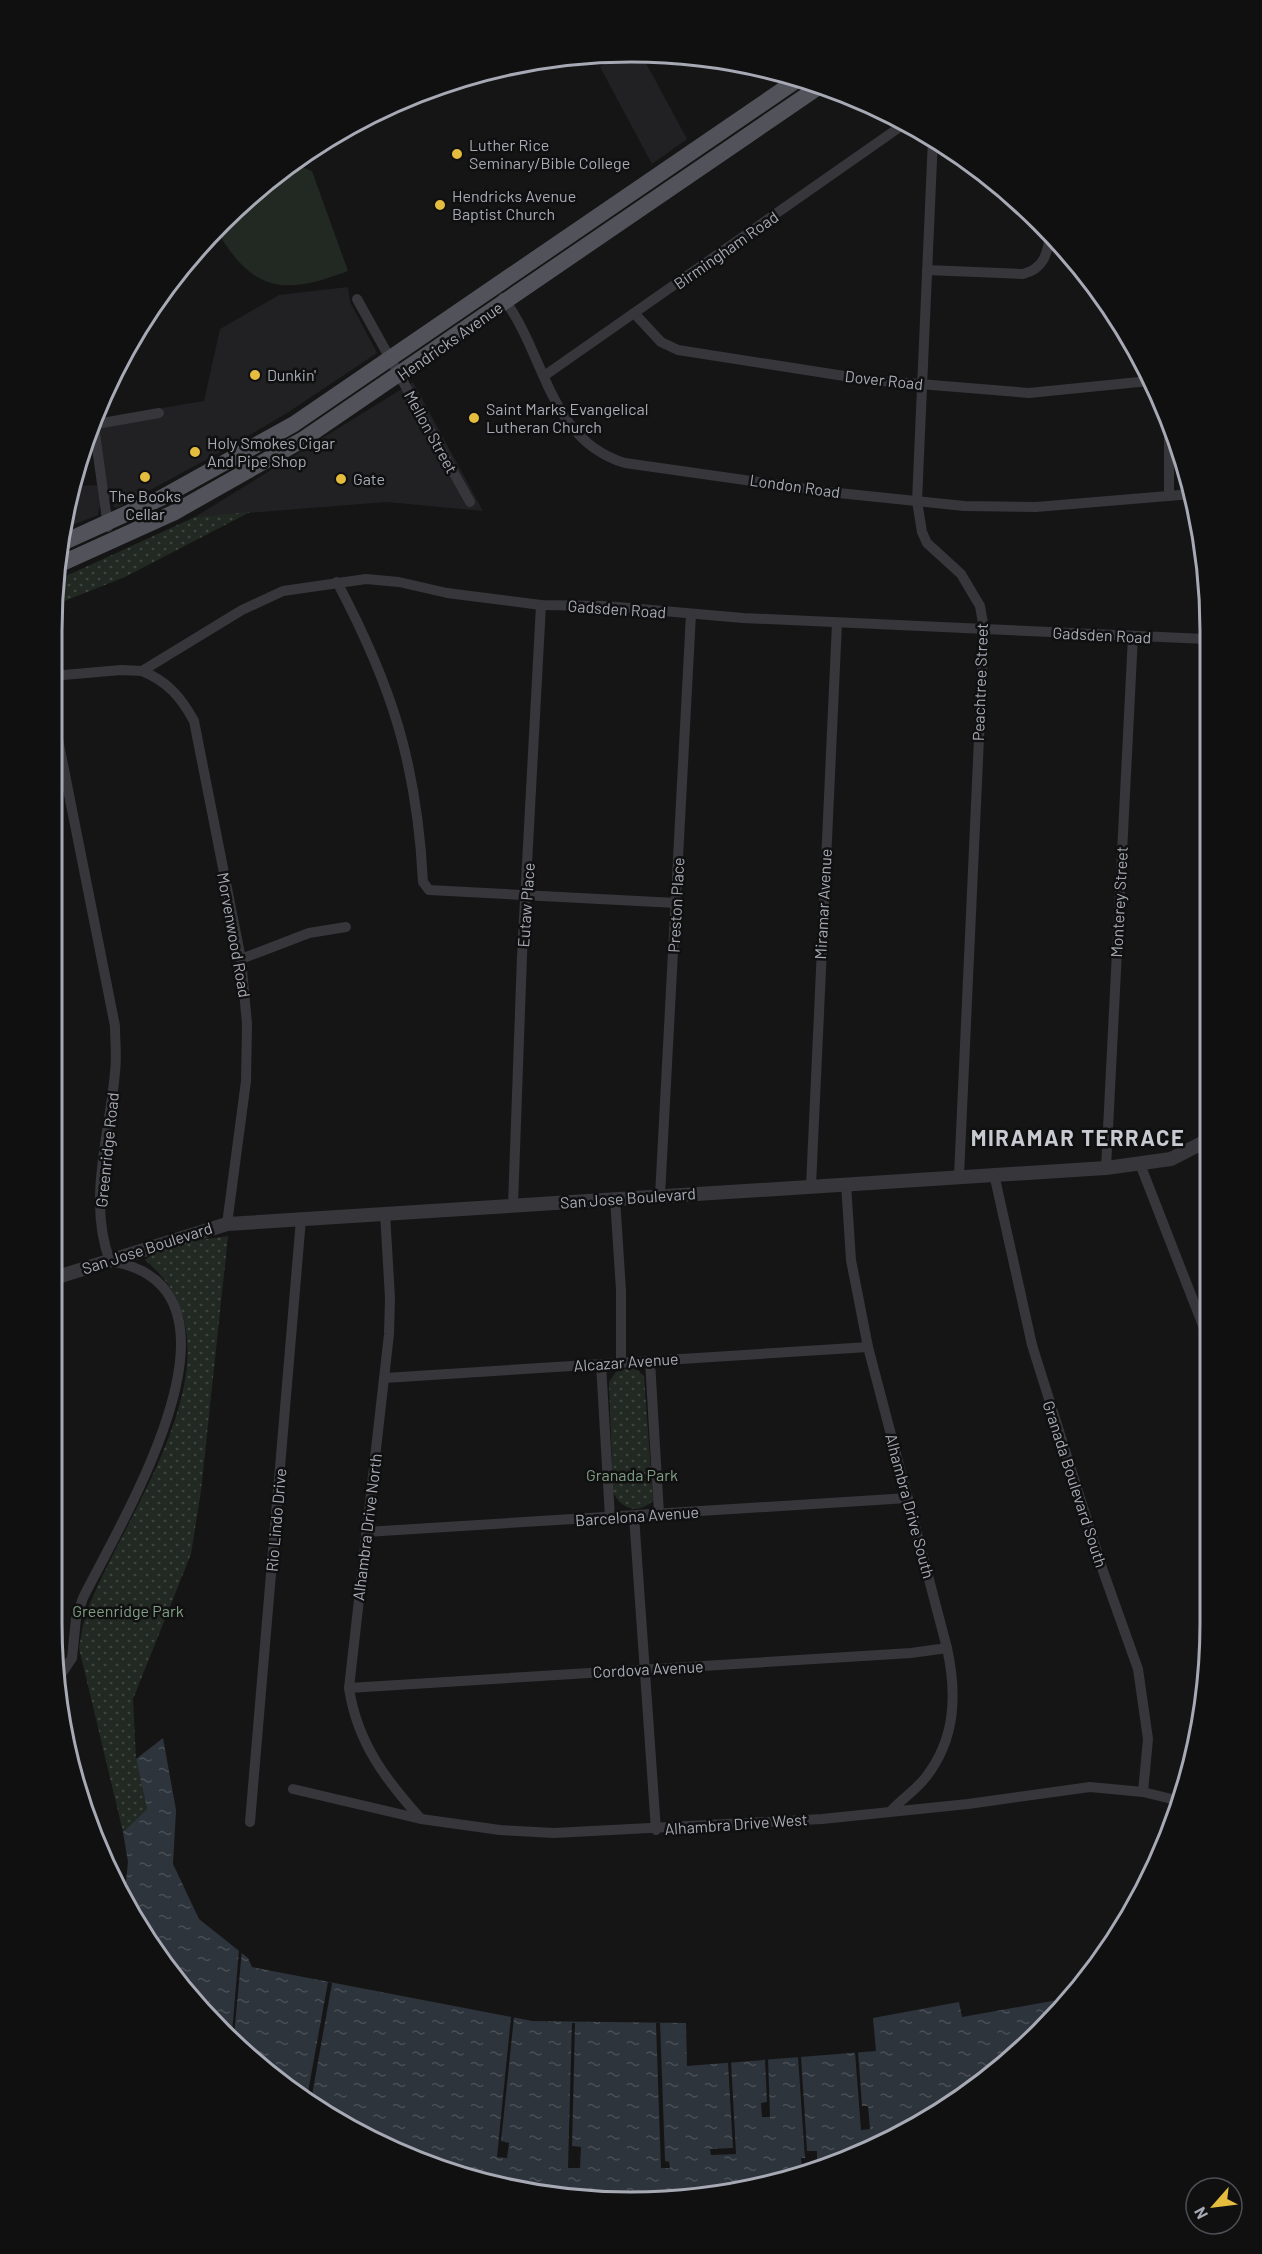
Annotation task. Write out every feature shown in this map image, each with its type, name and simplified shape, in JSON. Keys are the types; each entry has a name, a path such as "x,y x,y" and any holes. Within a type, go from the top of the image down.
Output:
{"main road":[{"name":"Hendricks Avenue","path":"69,540 171,493 304,417 790,85"},
{"name":"Hendricks Avenue","path":"66,562 114,541 222,486 314,432 812,91"},
{"path":"698,147 711,160"},
{"path":"611,207 621,222"},
{"path":"304,417 314,432"}],"street":[{"name":"Birmingham Road","path":"544,376 898,128"},
{"name":"Peachtree Street","path":"933,148 918,501 922,532 927,543 952,564 966,581 980,606 984,629 959,1176"},
{"path":"927,270 1023,274 1032,272 1043,262 1048,244"},
{"name":"London Road","path":"494,286 506,302 570,425 580,438 608,458 624,463 829,492 980,507 1036,507 1184,495"},
{"name":"Mellon Street","path":"357,299 470,502"},
{"name":"Dover Road","path":"634,314 661,342 678,350 870,380 1029,393 1143,382"},
{"path":"102,422 159,413"},
{"path":"95,439 107,524 114,541"},
{"path":"1169,445 1169,496"},
{"name":"Gadsden Road","path":"142,671 242,610 283,591 366,579 399,582 447,593 541,604 606,606 837,623 1200,639"},
{"path":"337,582 382,673 401,731 415,787 423,882 429,891 676,903"},
{"name":"Eutaw Place","path":"513,1205 541,604"},
{"name":"Preston Place","path":"660,1196 691,614"},
{"name":"Miramar Avenue","path":"810,1186 837,623"},
{"name":"Monterey Street","path":"1106,1168 1133,636"},
{"path":"62,675 121,670 142,671"},
{"name":"Morvenwood Road","path":"142,671 159,678 172,689 194,721 241,959 247,1024 246,1081 227,1224"},
{"name":"Greenridge Road","path":"62,759 115,1026 116,1071 100,1206 103,1240 110,1261"},
{"path":"241,959 309,933 346,927"},
{"name":"San Jose Boulevard","path":"62,1276 227,1224 1106,1168 1171,1159 1200,1144"},
{"path":"1140,1164 1200,1318"},
{"name":"Granada Boulevard South","path":"994,1174 1032,1345 1102,1571 1138,1669 1148,1739 1143,1792"},
{"name":"Alhambra Drive South","path":"846,1184 851,1260 868,1347 947,1648 955,1689 945,1744 925,1778 892,1810"},
{"path":"615,1199 621,1290 621,1363"},
{"name":"Alhambra Drive North","path":"385,1213 390,1298 385,1378 349,1688 352,1706 372,1758 391,1785 421,1819"},
{"name":"Rio Lindo Drive","path":"250,1822 300,1219"},
{"path":"64,1670 72,1658 76,1619 83,1598 150,1463 172,1407 179,1378 182,1336 179,1319 170,1300 147,1273 129,1264 110,1261"},
{"name":"Alcazar Avenue","path":"385,1378 868,1347"},
{"path":"650,1361 659,1514"},
{"path":"601,1364 610,1518"},
{"name":"Barcelona Avenue","path":"366,1532 908,1498"},
{"path":"634,1516 656,1830"},
{"name":"Cordova Avenue","path":"349,1688 911,1653 947,1648"},
{"name":"Alhambra Drive West","path":"293,1789 421,1819 516,1831 656,1830 826,1819 892,1810 968,1804 1090,1786 1143,1792 1172,1799"}],"shaded area":[{"path":"646,62 687,139 652,164 600,67 608,63"},
{"path":"348,287 350,302 377,353 287,413 226,449 117,508 114,507 107,494 99,430 100,426 162,414 162,408 204,401 220,329 279,295"},
{"path":"413,382 483,511 387,502 195,517"},
{"path":"97,485 100,504 98,515 71,526 72,520 81,486"}],"green space":[{"path":"301,167 312,171 348,271 305,284 271,283 256,277 229,250 221,236 256,203"},
{"path":"250,512 125,577 63,602 64,577 195,517"},
{"name":"Greenridge Park","path":"228,1236 201,1491 191,1554 133,1699 136,1759 147,1809 123,1832 79,1648 85,1617 102,1577 148,1485 169,1436 184,1387 187,1340 176,1297 145,1260 173,1246"},
{"name":"Granada Park","path":"627,1368 636,1369 644,1376 653,1501 635,1509 620,1503 613,1492 609,1382 616,1372"}],"water":[{"path":"163,1738 176,1810 173,1864 199,1919 248,1958 252,1967 532,2021 686,2023 687,2066 876,2051 873,2018 959,2002 962,2017 1057,2000 1034,2026 1006,2051 947,2097 883,2134 814,2162 778,2173 705,2188 631,2192 557,2188 484,2173 413,2149 379,2134 315,2097 284,2075 228,2026 179,1970 157,1939 126,1885 128,1862 123,1832 147,1809 136,1759"}],"pier":[{"path":"239,1950 242,1950 234,2032 232,2030"},
{"path":"328,1982 332,1983 312,2095 308,2092"},
{"path":"511,2017 514,2017 501,2141 509,2143 507,2158 497,2157"},
{"path":"572,2023 575,2023 572,2146 581,2147 580,2168 568,2168"},
{"path":"656,2023 660,2023 665,2161 669,2162 670,2168 661,2168"},
{"path":"855,2052 858,2052 862,2106 868,2106 870,2129 861,2130"},
{"path":"798,2057 801,2057 807,2151 817,2151 817,2161 802,2166 801,2158 805,2158"},
{"path":"768,2058 770,2117 762,2117 761,2103 767,2102 765,2059"},
{"path":"728,2062 731,2062 736,2154 711,2155 710,2149 733,2148"}],"place":[{"name":"Luther Rice Seminary/Bible College","path":"457,154"},
{"name":"Hendricks Avenue Baptist Church","path":"440,205"},
{"name":"Dunkin'","path":"255,375"},
{"name":"Saint Marks Evangelical Lutheran Church","path":"474,418"},
{"name":"Holy Smokes Cigar And Pipe Shop","path":"195,452"},
{"name":"The Books Cellar","path":"145,477"},
{"name":"Gate","path":"341,479"}],"district":[{"name":"MIRAMAR TERRACE","path":"1078,1138"}]}
